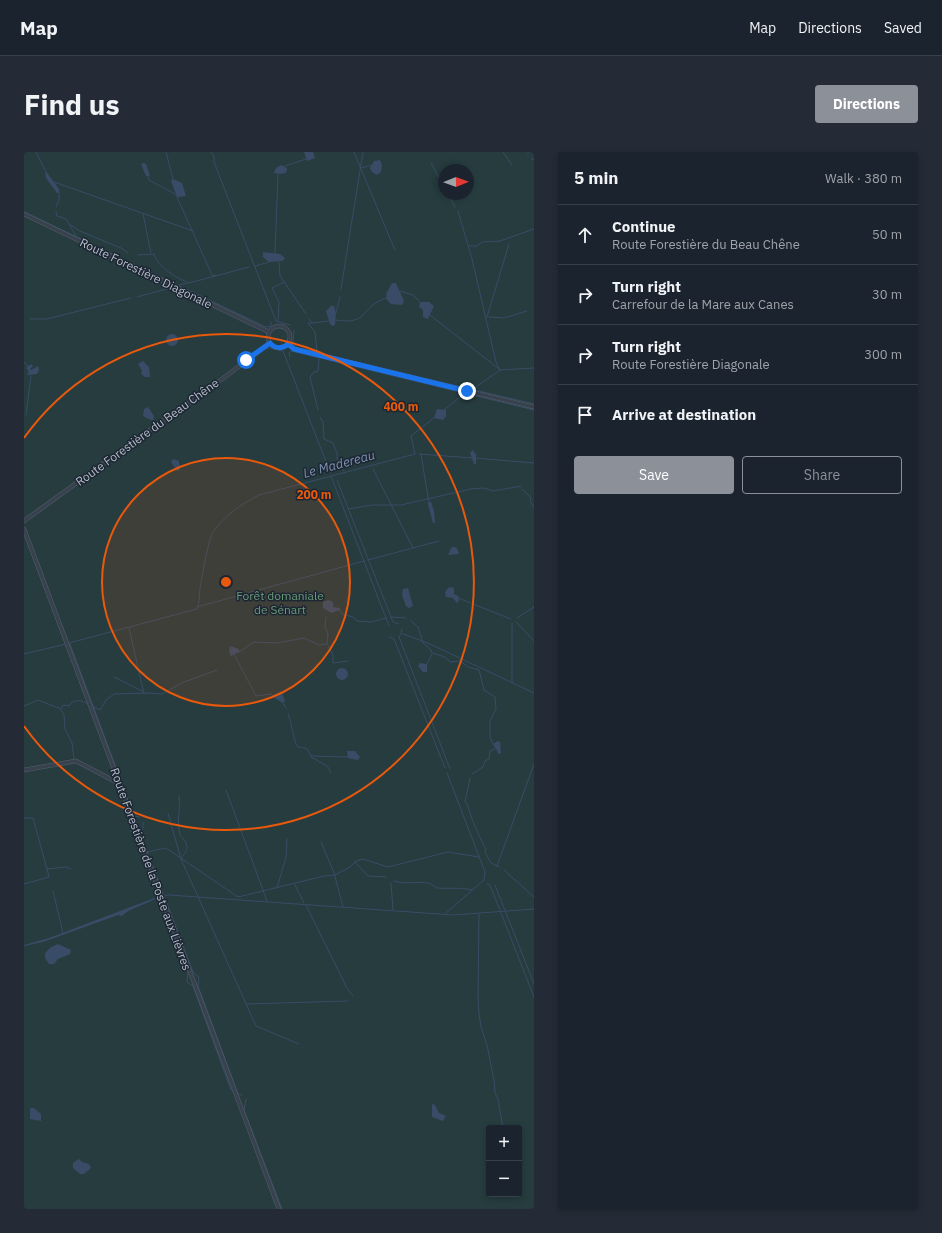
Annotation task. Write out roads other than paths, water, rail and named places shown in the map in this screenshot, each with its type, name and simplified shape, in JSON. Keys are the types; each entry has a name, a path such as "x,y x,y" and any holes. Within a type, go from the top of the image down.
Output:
{"street":[{"name":"Route Forestière Diagonale","path":"24,214 269,332"},
{"path":"277,326 286,328 290,336 288,344 284,347 277,348 270,343 269,332 277,326"},
{"name":"Route Forestière du Beau Chêne","path":"24,521 165,418 205,392 270,343"},
{"path":"288,344 294,349 534,407"},
{"name":"Route Forestière de la Poste aux Lièvres","path":"24,529 278,1209"},
{"path":"24,770 76,761 120,784"}],"water":[{"path":"304,152 313,152 315,158 307,161"},
{"path":"380,160 382,165 381,172 377,175 372,172 370,168 374,161"},
{"path":"141,164 146,164 150,176 146,176"},
{"path":"281,165 287,168 286,173 274,173 276,168"},
{"path":"45,170 59,189 59,193 57,193 46,178"},
{"path":"173,179 182,183 186,196 177,197 171,181"},
{"path":"263,252 280,254 285,258 283,261 269,262 263,257"},
{"path":"392,283 396,283 404,301 402,305 391,304 387,300 386,294"},
{"path":"420,302 429,302 434,306 428,319 423,317 423,310 419,307"},
{"path":"331,306 334,306 336,313 335,325 333,326 330,324 326,311"},
{"path":"170,334 174,334 178,340 174,346 170,346 166,342 166,338"},
{"path":"143,361 149,367 150,377 145,377 141,374 142,371 138,364"},
{"path":"31,364 33,366 30,369 31,370 38,366 39,370 37,374 27,374 29,372 26,368"},
{"path":"148,407 154,416 153,421 143,416 144,409"},
{"path":"437,409 446,410 446,416 443,420 434,418"},
{"path":"473,450 476,455 476,464 474,464 470,453"},
{"path":"173,459 179,461 180,470 177,471 171,462"},
{"path":"431,502 434,511 435,523 433,523 428,504"},
{"path":"451,548 457,548 459,554 448,555"},
{"path":"450,587 454,588 454,594 458,596 459,601 457,603 453,598 446,597 445,593"},
{"path":"408,588 413,606 409,608 406,606 402,595 403,589"},
{"path":"329,600 333,602 333,607 340,608 340,610 331,613 323,608 323,602"},
{"path":"230,646 239,649 239,652 231,656 229,652"},
{"path":"420,663 427,664 427,672 423,672 418,666"},
{"path":"344,668 347,669 347,679 340,680 337,679 336,672 337,669"},
{"path":"282,693 285,701 283,703 271,696"},
{"path":"498,741 500,742 501,753 499,754 493,744"},
{"path":"347,751 355,751 360,757 358,760 348,758"},
{"path":"157,897 130,910 122,916 118,915 43,942 24,946 49,938"},
{"path":"58,944 71,950 70,954 58,959 54,964 49,964 45,958 45,953 51,947"},
{"path":"432,1104 435,1105 439,1113 446,1116 443,1121 432,1117"},
{"path":"30,1108 34,1108 41,1114 41,1121 30,1119"},
{"path":"79,1159 82,1162 89,1164 91,1168 84,1174 80,1174 73,1168 73,1163"}],"waterway":[{"path":"36,152 45,170"},
{"path":"166,152 173,179"},
{"path":"211,152 214,156 214,162 276,321 290,325"},
{"path":"354,152 360,167"},
{"path":"341,289 363,152"},
{"path":"503,152 512,165"},
{"path":"285,166 306,159"},
{"path":"431,163 438,176"},
{"path":"361,168 372,165"},
{"path":"361,169 395,250"},
{"path":"275,253 278,174"},
{"path":"148,176 149,180 177,195"},
{"path":"54,182 193,231"},
{"path":"56,207 59,200 59,193"},
{"path":"177,197 212,275 216,276"},
{"path":"451,200 455,207"},
{"path":"458,211 472,259 496,362 500,370"},
{"path":"24,212 266,327 271,326 271,322"},
{"path":"56,212 57,216 66,219 76,236"},
{"path":"143,214 151,253"},
{"path":"69,224 80,231 121,248 128,253"},
{"path":"469,246 477,246 482,242 500,241 534,229"},
{"path":"487,317 509,244"},
{"path":"138,255 154,254 163,268 189,283 249,267"},
{"path":"255,266 269,262"},
{"path":"279,262 280,276 306,314"},
{"path":"278,320 279,302 272,288 284,282"},
{"path":"179,285 187,283"},
{"path":"137,297 170,288"},
{"path":"400,291 413,295 420,302"},
{"path":"336,313 340,297"},
{"path":"30,319 47,319 131,298"},
{"path":"336,320 347,321 360,318 372,305 387,298"},
{"path":"489,317 504,318 527,311"},
{"path":"430,315 499,369"},
{"path":"309,319 312,323 329,321"},
{"path":"312,323 308,323 315,332 317,352"},
{"path":"294,330 293,342 297,348 534,404"},
{"path":"266,349 269,348 283,351 330,472"},
{"path":"290,357 289,353 291,351 534,410"},
{"path":"318,410 310,377 314,372 318,371 319,359"},
{"path":"24,362 28,367"},
{"name":"Le Madereau","path":"473,389 500,370 534,368"},
{"path":"26,415 31,376"},
{"name":"Le Madereau","path":"444,410 465,393"},
{"path":"320,417 323,422 324,439 333,443 337,458 344,471"},
{"name":"Le Madereau","path":"69,643 197,609 210,538 216,528 233,511 259,495 415,454 411,436 435,417"},
{"path":"419,454 472,458"},
{"path":"421,454 429,503"},
{"path":"475,458 534,463"},
{"path":"373,469 413,548"},
{"path":"331,476 389,626"},
{"path":"337,480 393,622 399,624"},
{"path":"348,509 372,505 401,505 471,489 484,488 493,491 521,486"},
{"path":"522,489 531,498 530,501 534,508"},
{"path":"368,560 439,541"},
{"path":"197,607 364,561"},
{"path":"458,598 511,619"},
{"path":"517,618 534,607"},
{"path":"340,610 342,614 353,617 357,621 371,622 386,618"},
{"path":"239,652 254,642 277,643 304,638 319,645 327,644 328,634 325,627 326,617"},
{"path":"391,617 406,618"},
{"path":"411,621 418,627 423,643 431,650 432,653 445,657 450,662 460,661 468,667 479,670 484,690 495,697 496,709 490,721 490,737 493,744"},
{"path":"516,622 534,641"},
{"path":"512,623 512,682"},
{"path":"129,628 144,694"},
{"path":"402,629 401,633 430,644 534,693"},
{"path":"401,634 399,637 450,769"},
{"path":"389,637 394,639 445,768"},
{"name":"Le Madereau","path":"24,654 66,644"},
{"path":"70,644 134,816 140,817"},
{"path":"328,645 333,655 333,663 348,661"},
{"path":"234,654 256,696 272,694"},
{"path":"427,664 432,654"},
{"path":"92,706 100,710 106,700 114,694 162,694 184,682 217,670"},
{"path":"114,677 144,692"},
{"path":"24,706 38,700 61,709 63,705 69,706 72,702 76,701 82,701 88,704"},
{"path":"283,703 286,708"},
{"path":"61,710 64,715 65,729 72,743 74,759"},
{"path":"288,713 298,747 307,749 311,756 348,757"},
{"path":"472,774 483,767 485,761 489,759 490,751 495,749"},
{"path":"311,757 327,766 330,773"},
{"path":"497,866 534,764"},
{"path":"446,913 484,880 485,872 447,773"},
{"path":"470,778 465,802 468,805 486,849 485,852 491,863 499,867"},
{"path":"226,790 267,901"},
{"path":"179,796 179,829 187,848 181,859"},
{"path":"168,813 181,859 256,1026 299,1044"},
{"path":"24,818 33,818 47,869"},
{"path":"143,822 143,828 140,833 193,972 199,977 198,986 238,1094 242,1095"},
{"path":"130,831 135,833 188,973 187,982 193,986 231,1090"},
{"path":"277,888 286,857 287,839"},
{"path":"321,842 334,873 343,907"},
{"path":"148,852 165,848 238,897 324,876 335,875 350,867 356,861 363,859 388,867 448,852 479,857"},
{"path":"355,862 368,876 386,877"},
{"path":"24,884 49,877 47,869 66,867 71,869"},
{"path":"504,870 534,897"},
{"path":"394,881 403,883 428,883 437,888 472,890"},
{"path":"391,883 393,910"},
{"path":"487,884 490,885 534,997"},
{"path":"295,885 304,903"},
{"path":"495,885 534,984"},
{"path":"53,891 63,933"},
{"path":"164,896 169,895 453,915 534,909"},
{"path":"154,899 161,897"},
{"path":"306,905 347,988 353,996"},
{"path":"479,914 479,1014 481,1027 487,1045 495,1093 498,1099 502,1125"},
{"path":"247,1004 348,1001"},
{"path":"246,1099 244,1110 282,1209"}],"park label":[{"name":"Forêt domaniale de Sénart","path":"280,602"}]}
